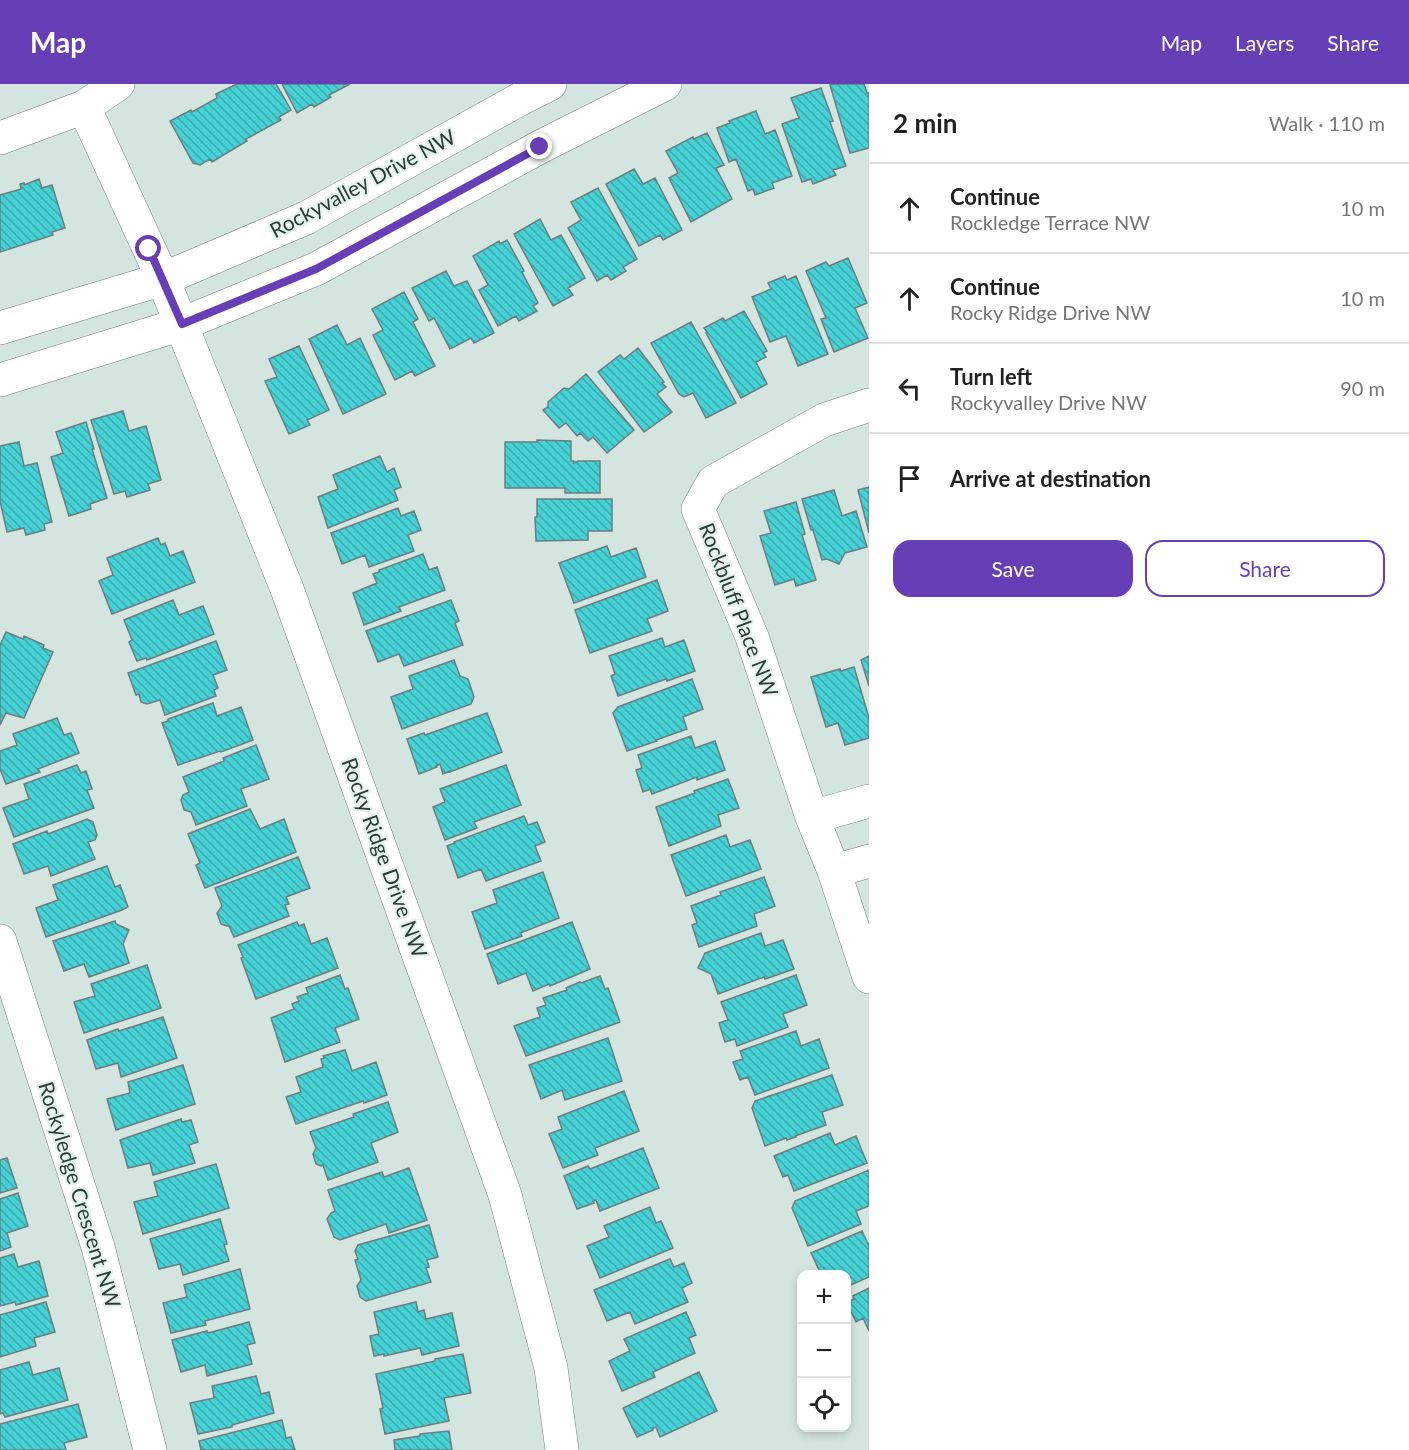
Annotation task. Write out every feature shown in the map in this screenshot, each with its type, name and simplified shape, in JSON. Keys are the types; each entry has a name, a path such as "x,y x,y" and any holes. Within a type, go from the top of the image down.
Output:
{"street":[{"path":"0,138 84,107 118,84"},
{"name":"Rockyvalley Drive NW","path":"0,328 163,279 306,219 550,84"},
{"path":"0,380 182,324 316,269 540,147 666,84"},
{"name":"Rocky Ridge Drive NW","path":"84,107 182,324 287,589 505,1195 551,1368 562,1450"},
{"name":"Rockbluff Place NW","path":"869,405 824,420 713,482 698,509 752,637 812,817 834,871 869,977"},
{"path":"812,817 869,801"},
{"path":"834,871 869,861"},
{"name":"Rockyledge Crescent NW","path":"0,941 98,1247 150,1450"}],"building":[{"path":"237,84 276,84 291,110 279,117 281,120 246,139 247,141 212,162 210,159 200,165 193,163 170,121 191,110 192,112 217,98 216,94"},
{"path":"282,84 350,84 329,95 331,97 314,107 312,104 297,113"},
{"path":"864,84 869,93 869,148 850,153 830,85"},
{"path":"821,88 833,121 830,122 846,166 833,170 836,175 813,184 811,179 802,182 782,124 799,118 791,98"},
{"path":"756,111 765,134 775,130 792,176 772,183 774,188 755,195 753,189 748,191 736,159 729,162 717,128"},
{"path":"707,133 724,165 716,168 732,199 691,222 669,178 678,173 666,151 693,137 694,139"},
{"path":"634,169 643,184 655,178 682,230 663,240 660,235 639,246 606,184"},
{"path":"39,179 42,188 52,185 65,228 52,232 53,235 0,252 0,195 21,189 20,184 24,183 24,185"},
{"path":"598,188 637,259 623,267 626,271 611,280 607,275 597,281 568,228 581,220 571,202"},
{"path":"540,219 551,240 561,235 585,278 568,288 573,295 553,306 514,234"},
{"path":"507,240 538,303 533,306 537,311 519,321 516,316 498,326 479,290 488,285 473,256 499,241 500,244"},
{"path":"848,258 867,303 855,308 868,338 834,352 821,319 826,318 806,271 826,262 829,266"},
{"path":"446,271 454,286 467,281 494,333 474,343 471,338 450,349 434,318 429,321 412,288"},
{"path":"785,276 787,280 796,276 828,354 798,366 786,336 770,342 752,297 771,289 768,283"},
{"path":"404,292 418,319 413,322 435,366 415,376 412,371 395,380 373,335 383,330 372,309"},
{"path":"744,311 767,351 763,353 766,357 756,362 767,384 741,398 704,328"},
{"path":"691,322 736,403 706,418 693,393 684,397 679,394 651,343"},
{"path":"337,325 347,345 360,338 386,394 343,414 309,339"},
{"path":"299,346 329,410 307,420 310,425 289,434 265,381 277,377 269,359"},
{"path":"638,348 664,382 662,383 666,387 657,394 672,412 644,432 598,372 620,355 624,359"},
{"path":"586,374 634,430 607,453 593,437 588,441 580,433 577,436 566,423 559,428 543,410 548,407 548,402 564,388 569,389"},
{"path":"123,411 129,431 146,426 161,480 148,484 150,490 127,497 125,491 114,494 91,420"},
{"path":"86,422 107,498 90,504 91,509 69,516 51,457 63,453 56,432"},
{"path":"537,440 571,441 571,461 574,463 600,461 600,493 565,493 565,488 505,488 505,442 537,442"},
{"path":"19,442 24,466 37,463 52,522 44,524 45,530 26,535 24,528 7,532 0,501 0,446"},
{"path":"380,456 387,472 394,468 401,487 394,490 398,500 328,528 318,497 338,489 333,475"},
{"path":"869,487 869,533 858,490"},
{"path":"834,490 842,516 856,511 867,547 845,553 839,564 827,559 822,560 802,499"},
{"path":"537,499 612,499 612,531 588,531 588,540 536,541"},
{"path":"796,502 805,534 802,535 816,580 796,586 794,579 775,585 760,536 771,533 764,511"},
{"path":"398,508 401,516 414,511 421,530 408,535 414,551 369,567 365,555 342,564 331,533"},
{"path":"158,538 161,545 165,543 170,556 183,551 195,582 112,614 99,581 113,575 107,558"},
{"path":"607,546 611,557 636,548 646,577 574,603 559,563"},
{"path":"423,554 429,570 437,567 445,590 399,607 401,611 364,625 353,593 377,583 373,574 379,570"},
{"path":"657,580 668,611 647,619 652,631 590,653 575,610"},
{"path":"173,600 179,615 203,606 214,634 147,660 146,658 137,661 129,642 132,640 124,620"},
{"path":"451,600 459,621 455,623 463,645 404,666 399,654 378,662 366,631"},
{"path":"6,632 23,639 24,636 53,652 24,718 6,713 0,725 0,645"},
{"path":"662,638 665,647 684,640 695,671 618,696 611,676 615,674 609,656"},
{"path":"216,641 227,670 213,675 218,688 214,690 216,696 165,715 160,700 147,704 141,702 128,673"},
{"path":"869,656 869,686 861,660"},
{"path":"454,660 460,676 468,679 474,697 471,704 402,729 391,697 413,689 409,676"},
{"path":"854,667 869,718 869,738 845,745 838,723 826,727 811,677"},
{"path":"692,679 703,709 683,717 687,729 627,751 613,713 618,707"},
{"path":"213,703 217,716 241,707 253,740 178,765 162,723"},
{"path":"487,713 502,752 443,774 440,764 419,774 407,739"},
{"path":"57,718 64,735 71,733 79,753 38,769 40,772 6,784 0,769 0,751 17,745 13,734"},
{"path":"691,736 695,748 715,741 725,770 697,780 697,777 652,794 650,789 643,792 636,770 642,768 638,755"},
{"path":"256,745 269,779 241,789 247,806 196,825 191,812 184,810 181,800 183,795 189,792 183,777 224,761 223,758"},
{"path":"77,765 81,773 86,771 92,789 87,790 94,808 14,837 3,808 29,799 24,784"},
{"path":"506,765 521,805 474,822 477,828 445,840 433,807 445,802 440,789"},
{"path":"728,779 739,808 718,815 721,826 669,846 656,807"},
{"path":"250,809 260,829 284,819 296,852 205,888 196,865 200,863 188,834"},
{"path":"524,816 528,825 537,822 545,842 535,846 541,861 486,881 481,869 458,878 447,846"},
{"path":"87,819 93,822 97,835 95,840 88,842 95,859 51,876 48,866 24,874 13,844"},
{"path":"726,835 730,847 750,840 761,869 686,896 671,855"},
{"path":"298,857 310,888 286,897 289,904 285,905 289,916 234,937 229,926 221,924 217,913 222,906 215,888"},
{"path":"107,866 115,887 120,885 128,907 46,937 36,908 58,900 53,885"},
{"path":"543,872 559,918 520,933 522,936 485,949 472,912 497,903 493,890"},
{"path":"764,877 775,906 754,914 757,926 699,947 692,925 697,923 691,906 721,895 720,892"},
{"path":"115,921 116,924 129,930 123,944 129,963 89,977 84,964 64,971 53,941"},
{"path":"297,922 299,926 304,924 311,944 327,938 338,968 256,999 238,945"},
{"path":"572,922 590,969 533,991 526,973 498,984 487,954"},
{"path":"761,933 765,946 783,940 794,969 718,994 711,974 698,968 705,953"},
{"path":"147,965 161,1008 84,1033 74,1002 95,996 91,984"},
{"path":"340,975 345,989 348,988 359,1019 335,1028 340,1042 285,1062 271,1018 294,1009 292,1004 299,1001 297,997 308,993 306,988"},
{"path":"796,975 807,1005 783,1014 788,1027 737,1046 735,1039 725,1042 719,1023 728,1020 721,1002"},
{"path":"600,976 605,989 608,988 620,1022 526,1056 514,1026 540,1017 537,1008 546,1005 543,998"},
{"path":"163,1017 177,1058 121,1077 118,1063 96,1069 87,1040"},
{"path":"796,1031 801,1046 819,1039 829,1068 755,1095 748,1077 740,1080 733,1062 743,1059 740,1051"},
{"path":"608,1038 622,1081 565,1100 562,1090 541,1099 529,1065"},
{"path":"345,1050 352,1071 376,1062 387,1095 296,1124 286,1097 301,1092 296,1077 323,1067 321,1059 324,1058 323,1056"},
{"path":"183,1065 195,1104 116,1130 107,1099 130,1093 128,1082"},
{"path":"832,1075 843,1105 822,1112 826,1125 765,1146 752,1108 755,1101"},
{"path":"624,1091 639,1131 595,1148 598,1155 563,1168 549,1134 562,1129 558,1117"},
{"path":"388,1102 398,1132 371,1143 378,1162 328,1180 323,1165 316,1164 313,1154 316,1148 310,1132"},
{"path":"181,1119 182,1122 191,1120 198,1142 189,1145 195,1163 153,1175 150,1163 128,1168 120,1140"},
{"path":"830,1133 835,1145 856,1136 867,1163 794,1191 788,1175 783,1177 774,1156"},
{"path":"643,1148 659,1188 600,1211 596,1200 593,1201 594,1203 577,1209 564,1176 588,1166 590,1169"},
{"path":"7,1158 17,1188 0,1193 0,1160"},
{"path":"216,1164 229,1208 143,1234 134,1202 158,1196 154,1182"},
{"path":"409,1168 427,1220 389,1233 386,1224 340,1240 334,1237 327,1219 335,1211 328,1190 382,1172 384,1177"},
{"path":"869,1170 869,1206 856,1211 861,1224 808,1246 792,1208 795,1201"},
{"path":"18,1193 28,1226 7,1233 11,1247 0,1251 0,1199"},
{"path":"650,1207 656,1223 661,1221 673,1248 600,1278 587,1246 609,1237 604,1226"},
{"path":"220,1219 229,1261 183,1275 180,1264 159,1269 150,1239"},
{"path":"429,1225 438,1257 427,1260 429,1267 426,1268 431,1282 366,1301 360,1297 357,1286 361,1280 355,1260 358,1259 355,1251 358,1245"},
{"path":"862,1231 869,1243 869,1277 851,1285 851,1270 819,1270 811,1253"},
{"path":"14,1254 18,1267 39,1261 48,1296 16,1305 15,1302 0,1306 0,1258"},
{"path":"670,1259 674,1267 684,1263 692,1283 682,1288 688,1302 635,1324 630,1312 607,1321 594,1290"},
{"path":"240,1269 250,1309 205,1321 206,1325 171,1333 163,1303 187,1297 184,1285"},
{"path":"869,1288 869,1331 863,1318 856,1322 851,1311 853,1296"},
{"path":"46,1302 55,1332 34,1338 36,1346 0,1357 0,1315"},
{"path":"416,1302 418,1312 424,1310 426,1319 452,1313 459,1346 422,1355 420,1348 374,1356 370,1336 379,1334 374,1312"},
{"path":"686,1312 696,1335 689,1338 695,1353 653,1372 655,1377 622,1391 609,1361 630,1351 624,1339"},
{"path":"249,1322 255,1343 247,1345 252,1364 207,1376 205,1365 181,1372 172,1340"},
{"path":"463,1354 471,1393 444,1398 449,1421 385,1434 380,1409 383,1408 376,1374"},
{"path":"29,1362 33,1375 59,1368 68,1400 5,1417 3,1413 0,1414 0,1370"},
{"path":"699,1372 717,1411 660,1437 656,1427 637,1437 623,1408"},
{"path":"256,1376 261,1394 269,1392 274,1413 232,1425 232,1427 198,1434 190,1403 214,1398 212,1386"},
{"path":"78,1404 87,1437 64,1443 66,1450 0,1450 0,1424"},
{"path":"282,1420 286,1438 291,1437 295,1450 201,1450 199,1441"},
{"path":"449,1431 452,1450 395,1450 394,1440"}],"route":[{"path":"149,249 182,324 316,269 540,147"}]}
